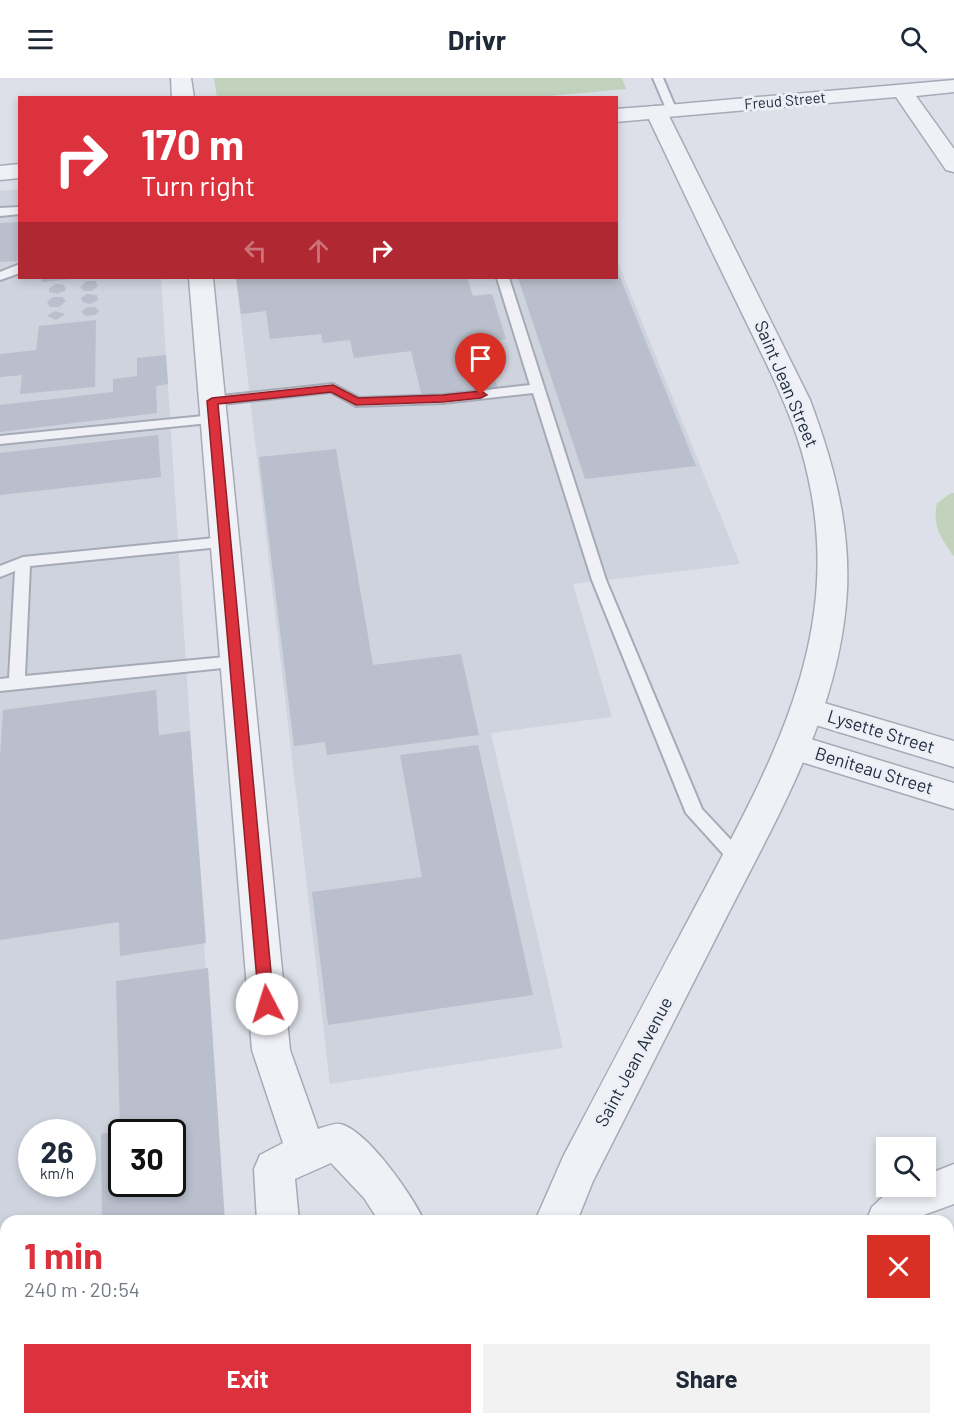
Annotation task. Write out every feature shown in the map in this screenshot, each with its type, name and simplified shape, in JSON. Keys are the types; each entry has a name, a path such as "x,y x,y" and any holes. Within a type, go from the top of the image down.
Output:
{"street":[{"path":"181,78 183,96"},
{"name":"Freud Street","path":"618,116 954,86"},
{"path":"902,91 954,165"},
{"name":"Saint Jean Street","path":"664,112 810,431 829,506 833,540 833,590 820,670 794,747 716,906"},
{"path":"0,173 18,171"},
{"path":"201,279 271,1050 306,1152"},
{"name":"Lysette Street","path":"807,710 954,754"},
{"name":"Beniteau Street","path":"794,747 954,796"},
{"name":"Saint Jean Avenue","path":"559,1215 577,1171 716,906"},
{"path":"278,1215 274,1169 306,1152 338,1142 378,1184 399,1215"},
{"path":"893,1215 907,1202 954,1184"}],"lane":[{"path":"658,78 664,112"},
{"path":"0,212 18,210"},
{"path":"0,276 18,269"},
{"path":"503,279 599,580 694,813 739,860"},
{"path":"0,440 213,410 333,388 356,402 443,399 538,388"},
{"path":"0,572 23,562 225,542"},
{"path":"17,683 23,562"},
{"path":"0,685 236,662"}],"shaded area":[{"path":"18,189 18,279 161,279 222,1215 0,1215 0,191"},
{"path":"618,262 740,564 573,584 612,717 491,733 563,1048 330,1084 236,279 618,279"}],"green space":[{"path":"214,78 622,78 626,89 549,96 217,96"},
{"path":"954,493 954,557 939,532 936,519 937,503"}],"building":[{"path":"18,222 17,261 0,262 0,223"},
{"path":"618,272 696,466 585,479 518,279 618,279"},
{"path":"42,279 73,279 41,282"},
{"path":"236,279 467,279 473,296 492,294 506,339 484,341 498,389 422,397 411,351 354,358 350,340 323,343 321,334 270,339 266,311 241,314"},
{"path":"87,281 95,281 98,286 92,291 84,291 80,287"},
{"path":"56,284 64,285 66,290 57,294 49,292 49,288"},
{"path":"87,294 97,295 98,300 90,304 83,302 81,298"},
{"path":"53,297 62,297 66,301 59,307 50,307 47,302"},
{"path":"87,307 95,307 99,311 95,315 86,316 81,312"},
{"path":"55,311 65,314 56,320 47,316"},
{"path":"96,320 95,387 20,394 22,375 0,377 0,354 36,350 39,326"},
{"path":"166,355 168,384 156,386 157,413 0,432 0,405 113,392 113,379 137,376 137,358"},
{"path":"158,435 161,477 0,495 0,453"},
{"path":"336,449 373,665 461,654 479,735 327,755 325,742 294,746 259,457"},
{"path":"156,690 159,735 190,731 206,943 120,956 119,922 0,940 0,756 3,710"},
{"path":"478,745 533,995 328,1025 312,892 422,877 400,755"},
{"path":"208,968 225,1215 102,1215 101,1134 108,1133 108,1197 186,1197 186,1119 120,1119 116,981"}],"route":[{"path":"267,1004 212,401 333,388 356,402 443,399 481,395"}]}
